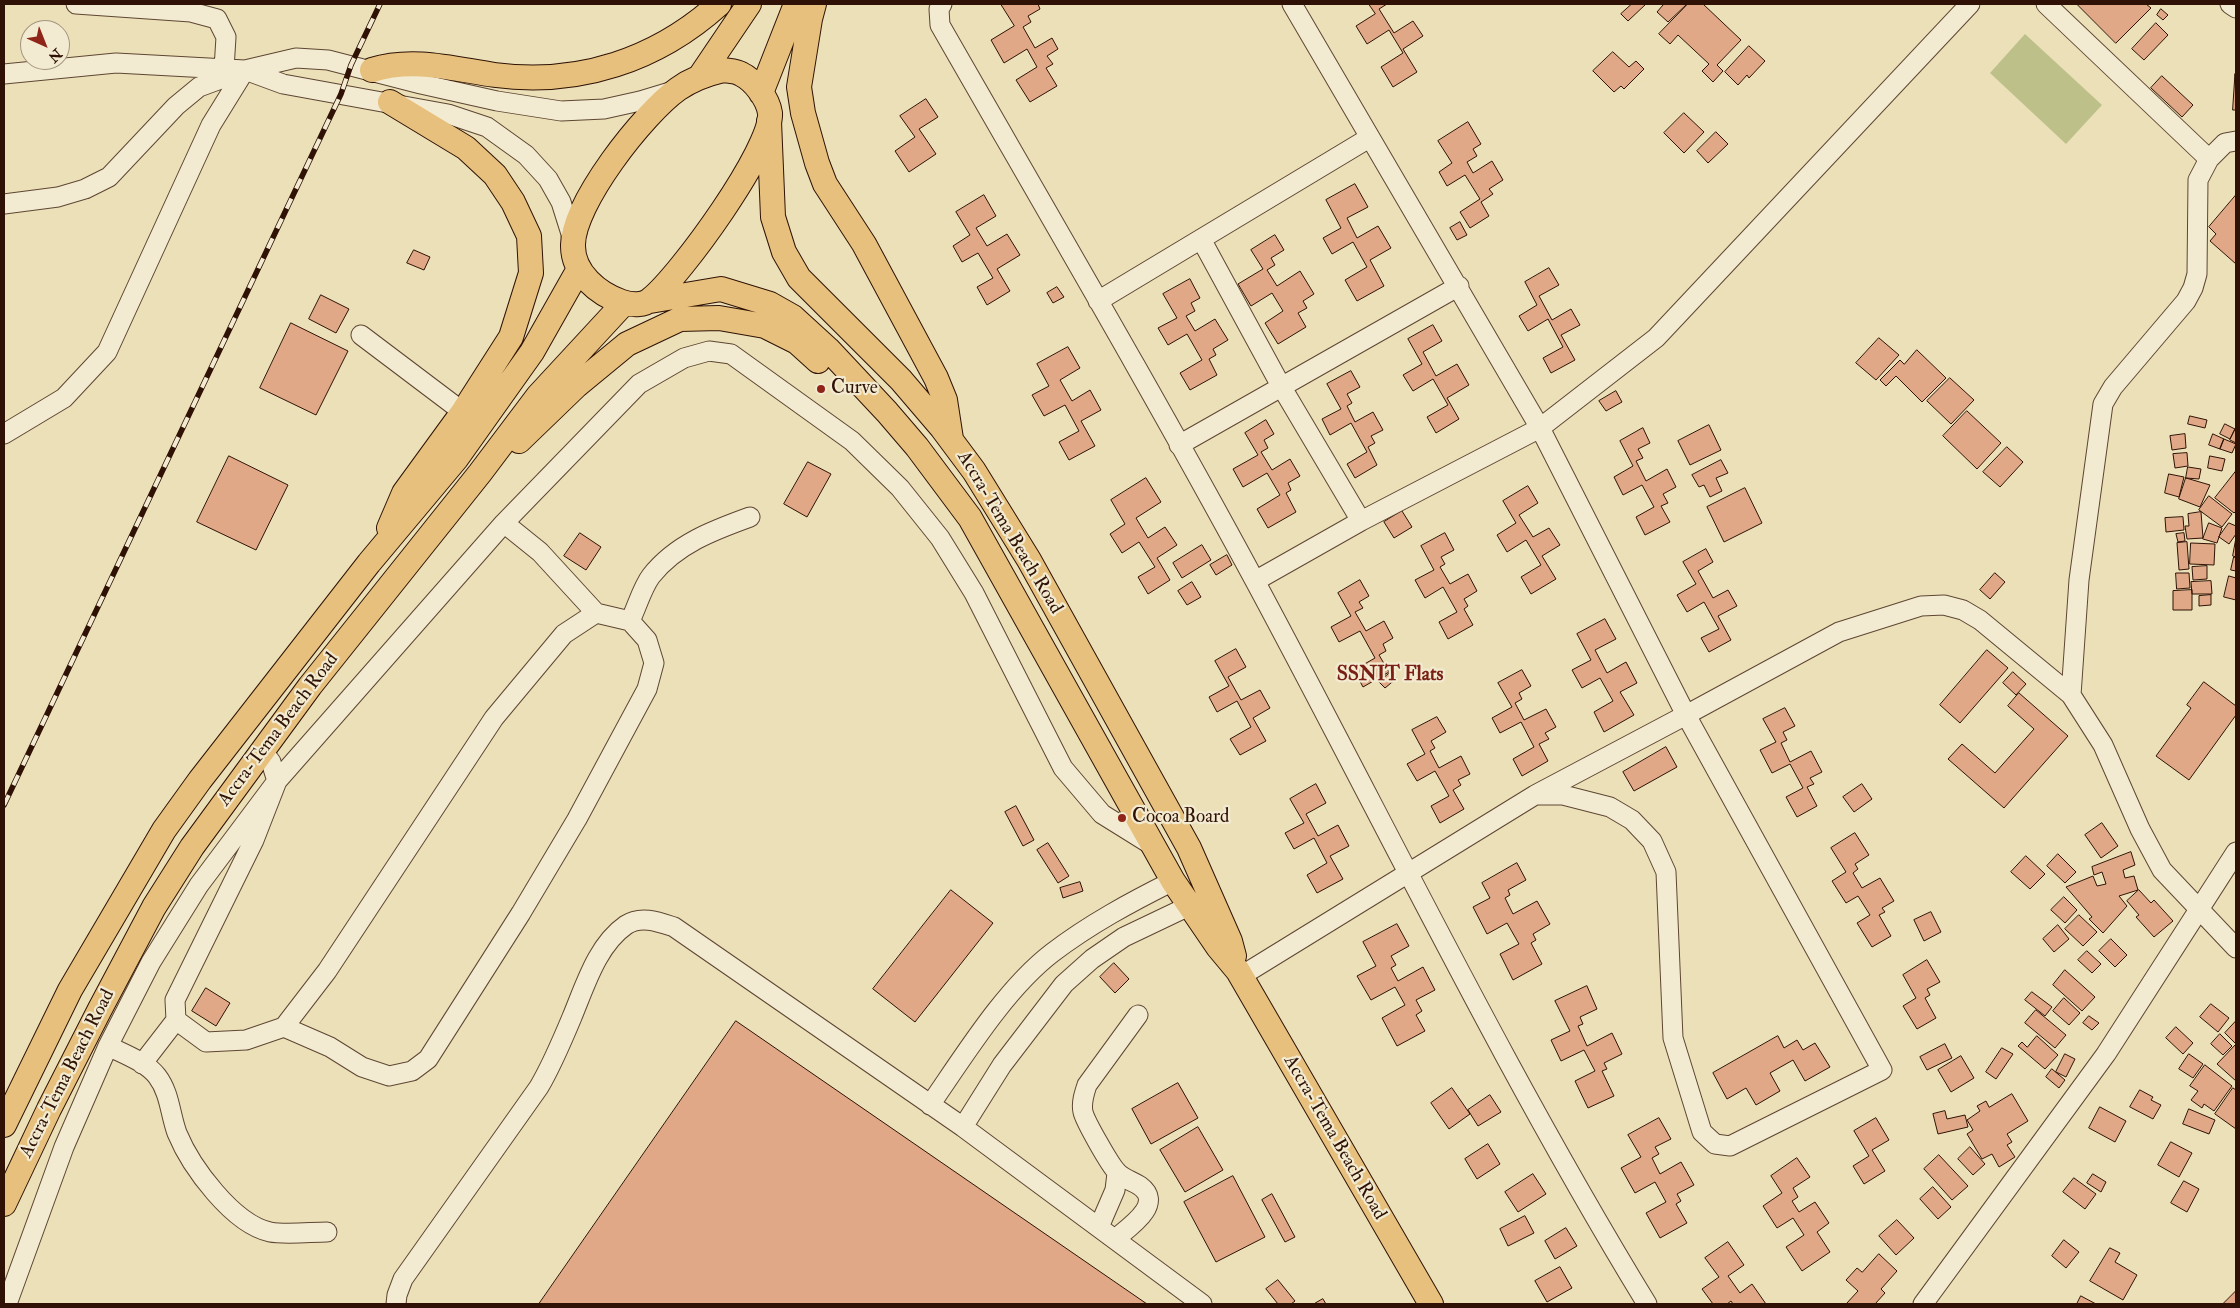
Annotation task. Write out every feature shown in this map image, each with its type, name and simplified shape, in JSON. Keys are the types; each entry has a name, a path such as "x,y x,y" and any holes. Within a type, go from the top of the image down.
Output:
{"main road":[{"path":"372,70 387,66 435,64 496,75 549,78 601,70 644,55 699,22 719,4"},
{"path":"701,75 749,4"},
{"path":"624,303 605,295 592,285 574,257 573,240 586,201 634,132 677,89 701,75 723,70 741,74 752,82 761,93 796,4"},
{"path":"814,4 799,88 812,147 825,184 864,244 936,378 945,400 952,440"},
{"name":"Accra-Tema Beach Road","path":"761,93 770,113 773,217 784,252 799,278 901,380 952,440 974,471 1029,560 1189,848 1230,940 1239,973"},
{"path":"379,551 404,492 463,412 511,337 531,273 529,236 513,202 495,175 466,148 390,102"},
{"path":"650,301 674,276 704,238 740,184 760,145 769,121"},
{"path":"4,1125 70,990 126,891 164,830 238,731 379,551 456,459 532,352 580,269"},
{"name":"Accra-Tema Beach Road","path":"4,1204 49,1109 154,907 192,847 262,750 538,396 624,303 640,304 721,289 770,304 793,317 814,336 887,412 917,447 970,518 1156,847 1173,881 1218,947 1239,973 1431,1304"},
{"path":"442,519 576,386 626,344 680,319 719,318 765,326 797,342 857,395 887,412"},
{"path":"238,731 262,750"}],"street":[{"path":"76,4 191,12 216,19 226,37 224,69"},
{"path":"942,4 939,9 940,25 1098,300 1255,581 1407,875 1543,1128 1647,1304"},
{"path":"1292,4 1369,138 1459,286 1540,428 1686,715 1882,1070 1730,1146 1715,1144 1702,1132 1673,1038 1666,872 1652,841 1632,820 1610,807 1563,795 1535,795"},
{"path":"1255,581 1361,521 1540,428 1656,338 1970,4"},
{"path":"2046,4 2209,159"},
{"path":"2230,4 2236,8"},
{"path":"4,204 58,197 86,189 110,177 176,106 199,86 245,70 296,58 315,58 372,70 487,99 561,111 604,109 640,102 677,89"},
{"path":"4,74 116,63 245,70 283,84 448,114 487,128 526,155 548,179 557,194 573,240"},
{"path":"4,434 9,433 64,398 107,352 211,125 245,70"},
{"path":"1098,300 1369,138"},
{"path":"2071,695 2079,580 2103,404 2113,387 2186,301 2193,288 2197,274 2198,180 2209,159 2225,143 2236,142"},
{"path":"1201,239 1281,386 1361,521"},
{"path":"1179,445 1459,286"},
{"path":"361,335 463,412"},
{"path":"7,1304 64,1147 108,1046 151,962 199,884 277,781 504,523 639,384 684,358 709,351 731,354 852,441 900,488 940,538 974,593 1062,768 1102,814 1156,847"},
{"path":"630,621 651,576 673,555 704,534 750,517"},
{"path":"284,1026 330,1047 362,1066 389,1076 412,1071 428,1059 578,819 647,689 654,663 647,640 630,621 596,613 540,552 504,523"},
{"path":"1239,973 1407,875 1535,795 1839,632 1921,606 1944,605 1963,610 1980,620 2071,695 2102,745 2140,829 2162,870 2236,948"},
{"path":"176,1020 206,1042 246,1040 284,1026 327,971 494,718 564,634 596,613"},
{"path":"142,1064 176,1020 175,1000 251,848 277,781 271,762 262,750"},
{"path":"1923,1304 2106,1054 2236,852"},
{"path":"930,1105 980,1033 1024,980 1051,954 1113,911 1173,881"},
{"path":"963,1127 1002,1065 1064,984 1092,958 1124,937 1189,906"},
{"path":"396,1304 403,1279 539,1087 555,1056 588,978 609,942 627,924 649,919 674,927 963,1127 1202,1304"},
{"path":"1115,1239 1142,1215 1149,1199 1142,1188 1117,1173 1087,1121 1083,1111 1082,1098 1087,1085 1138,1015"},
{"path":"108,1046 142,1064 156,1075 167,1094 176,1131 188,1158 213,1191 244,1220 270,1232 327,1232"},
{"path":"1099,1227 1115,1190 1117,1173"}],"green space":[{"path":"2025,34 2102,105 2066,144 1990,73"}],"building":[{"path":"1001,4 1038,4 1040,9 1028,16 1031,22 1023,27 1035,48 1052,38 1058,49 1047,56 1053,64 1046,68 1057,86 1030,102 1016,80 1037,67 1027,49 1004,63 991,40 1014,26"},
{"path":"1369,4 1387,4 1379,9 1394,33 1413,21 1423,36 1403,49 1417,72 1393,87 1381,67 1403,53 1389,30 1367,44 1356,26 1375,14"},
{"path":"1632,4 1646,4 1628,21 1621,14"},
{"path":"1661,4 1687,4 1668,22 1657,12 1663,5"},
{"path":"1688,4 1703,4 1741,40 1717,65 1723,71 1713,82 1702,71 1709,64 1678,35 1670,44 1659,34"},
{"path":"2077,4 2146,4 2151,8 2116,43"},
{"path":"2161,9 2168,15 2163,20 2157,15"},
{"path":"2156,23 2168,35 2144,60 2132,49"},
{"path":"1749,46 1765,61 1749,78 1747,75 1738,85 1725,72"},
{"path":"1613,52 1629,67 1636,61 1644,69 1624,89 1621,86 1614,92 1593,71"},
{"path":"2235,74 2236,110 2233,110"},
{"path":"2162,76 2193,105 2182,117 2151,88"},
{"path":"926,99 938,117 919,129 936,154 909,172 895,151 915,137 900,116"},
{"path":"1684,113 1704,132 1684,153 1664,133"},
{"path":"1468,122 1481,144 1473,149 1477,156 1467,162 1473,173 1492,161 1503,180 1489,189 1493,194 1481,202 1489,216 1470,228 1460,212 1480,199 1465,175 1447,186 1439,172 1452,163 1438,141"},
{"path":"1716,132 1728,144 1708,163 1697,151"},
{"path":"1355,184 1368,207 1347,218 1357,238 1378,226 1391,248 1370,260 1384,286 1357,301 1345,280 1367,267 1353,242 1332,254 1323,238 1341,228 1326,200"},
{"path":"984,195 996,216 976,228 987,246 1007,234 1020,255 997,269 1010,291 987,305 977,287 993,278 978,253 962,262 953,246 970,235 956,212"},
{"path":"2236,195 2236,264 2210,241 2216,234 2209,227"},
{"path":"1460,222 1467,235 1457,240 1450,228"},
{"path":"1275,235 1284,250 1271,258 1275,265 1267,270 1277,286 1300,271 1314,294 1303,301 1307,308 1298,313 1306,327 1278,344 1265,323 1283,311 1272,293 1251,306 1238,284 1263,269 1251,250"},
{"path":"414,250 430,257 424,270 407,263"},
{"path":"1549,268 1559,285 1539,296 1552,320 1571,309 1580,325 1561,335 1575,360 1551,373 1543,358 1563,347 1548,319 1528,331 1519,316 1537,305 1525,282"},
{"path":"1190,279 1200,298 1191,303 1195,311 1186,316 1195,331 1215,319 1228,340 1213,349 1216,355 1209,359 1217,375 1190,390 1180,373 1202,360 1187,334 1168,345 1158,328 1177,318 1163,294"},
{"path":"1057,287 1064,297 1053,303 1047,293"},
{"path":"321,295 349,309 336,333 309,319"},
{"path":"291,323 348,351 316,415 260,388"},
{"path":"1433,325 1442,341 1423,352 1436,376 1457,364 1469,385 1447,398 1459,419 1436,433 1427,417 1448,405 1433,379 1413,391 1403,375 1422,364 1408,339"},
{"path":"1879,338 1899,355 1876,380 1856,363"},
{"path":"1068,347 1080,368 1060,380 1072,401 1090,390 1101,410 1081,421 1095,446 1069,460 1059,442 1079,431 1065,405 1044,416 1032,395 1049,386 1037,364"},
{"path":"1917,350 1946,378 1922,402 1896,376 1886,386 1880,380 1900,360 1904,364"},
{"path":"1351,371 1360,387 1347,394 1352,403 1347,406 1355,422 1373,412 1383,430 1371,436 1375,443 1368,447 1377,465 1355,478 1347,464 1367,452 1351,423 1330,435 1322,419 1341,409 1327,384"},
{"path":"1950,378 1974,400 1951,424 1927,401"},
{"path":"1616,391 1622,402 1606,411 1599,401"},
{"path":"1967,411 2001,443 1977,469 1943,436"},
{"path":"2190,416 2207,420 2205,428 2188,424"},
{"path":"1266,420 1274,434 1264,440 1268,448 1261,452 1272,470 1290,459 1300,476 1288,483 1291,490 1286,493 1296,512 1268,528 1257,509 1280,495 1267,473 1243,487 1233,469 1258,455 1245,433"},
{"path":"2225,424 2235,429 2230,439 2220,434"},
{"path":"1709,425 1721,450 1690,465 1678,441"},
{"path":"2236,427 2236,443 2230,440"},
{"path":"1643,428 1650,443 1638,449 1643,458 1636,461 1646,481 1667,469 1676,487 1663,494 1668,503 1661,506 1670,522 1645,535 1636,517 1654,507 1642,485 1623,495 1614,477 1633,466 1620,441"},
{"path":"2185,434 2186,448 2172,450 2170,436"},
{"path":"2213,434 2224,439 2220,449 2209,445"},
{"path":"2224,439 2236,444 2232,453 2220,449"},
{"path":"2007,447 2023,462 2000,487 1983,472"},
{"path":"2187,453 2188,466 2175,468 2173,454"},
{"path":"229,456 288,485 256,550 197,522"},
{"path":"2210,456 2225,459 2222,471 2208,468"},
{"path":"1721,460 1728,473 1716,478 1722,491 1710,497 1704,485 1699,487 1692,475"},
{"path":"808,462 831,474 807,517 784,504"},
{"path":"2188,467 2201,469 2199,479 2186,478"},
{"path":"2236,471 2236,511 2234,513 2215,498"},
{"path":"2169,474 2184,477 2179,497 2165,493"},
{"path":"1146,478 1161,502 1136,518 1148,538 1165,527 1177,545 1157,558 1170,580 1148,594 1138,577 1155,567 1139,542 1122,553 1110,534 1125,524 1111,500"},
{"path":"2186,478 2210,485 2200,507 2179,499"},
{"path":"1528,486 1538,503 1519,515 1533,537 1549,528 1560,545 1542,556 1556,579 1531,594 1521,577 1541,565 1526,540 1507,552 1497,535 1516,523 1503,501"},
{"path":"1745,488 1762,523 1724,542 1707,507"},
{"path":"2209,496 2232,514 2222,527 2199,510"},
{"path":"1402,511 1412,527 1394,538 1384,522"},
{"path":"2201,512 2203,538 2187,539 2185,526 2189,526 2188,514"},
{"path":"2183,517 2184,530 2166,532 2165,518"},
{"path":"2209,523 2222,528 2217,543 2203,539"},
{"path":"2229,523 2236,526 2236,534 2229,544 2219,537"},
{"path":"580,533 601,547 586,570 564,556"},
{"path":"1445,533 1454,550 1441,557 1445,564 1440,567 1450,584 1468,574 1477,591 1464,599 1468,606 1464,609 1473,625 1448,639 1439,622 1457,612 1443,587 1425,598 1415,580 1434,570 1421,546"},
{"path":"2184,533 2185,541 2178,542 2176,534"},
{"path":"2236,538 2236,557 2233,556"},
{"path":"2187,542 2189,569 2179,570 2177,543"},
{"path":"2191,543 2215,544 2214,565 2190,564"},
{"path":"1202,545 1211,560 1182,578 1173,563"},
{"path":"1706,549 1713,562 1698,571 1713,598 1728,590 1737,606 1718,616 1731,640 1709,652 1701,638 1719,629 1704,602 1687,612 1677,595 1696,584 1683,562"},
{"path":"1227,555 1232,565 1216,575 1210,565"},
{"path":"2234,557 2236,558 2236,571 2231,570"},
{"path":"2207,566 2207,579 2193,580 2192,567"},
{"path":"1995,573 2005,582 1990,599 1980,590"},
{"path":"2176,573 2189,573 2190,588 2177,589"},
{"path":"2229,576 2236,578 2236,600 2224,597"},
{"path":"1360,580 1369,596 1359,602 1363,608 1355,612 1366,631 1384,621 1393,638 1383,644 1386,651 1379,655 1389,672 1363,687 1354,670 1375,658 1360,631 1339,642 1331,627 1351,616 1338,593"},
{"path":"2211,581 2212,594 2192,594 2191,582"},
{"path":"1192,582 1201,597 1187,605 1178,591"},
{"path":"2192,590 2192,610 2173,610 2173,591"},
{"path":"2211,595 2211,605 2199,606 2199,596"},
{"path":"1605,619 1616,639 1595,650 1607,673 1626,662 1637,683 1620,692 1634,715 1604,732 1594,712 1613,701 1600,678 1582,688 1572,670 1591,660 1577,634"},
{"path":"1236,649 1246,667 1228,677 1241,700 1260,690 1270,708 1253,718 1266,741 1240,755 1230,739 1251,727 1237,701 1217,712 1209,697 1229,686 1215,661"},
{"path":"1987,650 2008,668 1960,723 1940,705"},
{"path":"1522,670 1531,686 1519,693 1522,699 1515,703 1524,720 1546,709 1556,727 1545,733 1549,739 1539,744 1548,761 1522,776 1513,759 1534,747 1521,722 1500,733 1492,718 1512,707 1498,683"},
{"path":"1391,672 1397,678 1385,688 1379,682"},
{"path":"2013,672 2026,684 2016,695 2003,683"},
{"path":"2204,682 2236,706 2236,715 2189,780 2156,756 2191,708 2187,705"},
{"path":"2019,693 2068,736 2004,808 1948,759 1962,744 1995,773 2034,729 2008,706"},
{"path":"1785,708 1795,726 1783,732 1787,740 1781,743 1790,762 1811,751 1822,772 1810,778 1814,784 1807,787 1817,806 1797,817 1786,797 1803,788 1790,764 1772,773 1760,750 1776,742 1763,719"},
{"path":"1437,717 1446,732 1431,741 1435,748 1430,751 1439,768 1461,756 1470,774 1458,780 1461,785 1453,790 1464,809 1440,823 1431,806 1449,796 1435,771 1417,781 1407,764 1425,754 1412,730"},
{"path":"1666,747 1677,767 1634,791 1623,772"},
{"path":"1316,784 1326,803 1306,814 1318,836 1338,825 1349,846 1330,856 1343,879 1317,893 1307,875 1327,863 1314,838 1294,849 1285,833 1304,823 1290,799"},
{"path":"1862,784 1872,799 1854,812 1843,797"},
{"path":"1016,806 1034,840 1023,846 1005,812"},
{"path":"2102,823 2118,846 2101,858 2085,835"},
{"path":"1855,833 1869,855 1855,864 1858,869 1853,873 1862,888 1880,878 1894,901 1882,908 1885,912 1879,915 1891,936 1872,947 1857,923 1870,915 1858,896 1846,903 1832,881 1846,872 1831,848"},
{"path":"1048,843 1069,876 1058,883 1037,850"},
{"path":"2131,852 2135,865 2123,870 2125,878 2134,876 2138,890 2119,896 2127,906 2103,933 2089,919 2092,917 2066,887 2093,876 2097,886 2106,884 2102,872 2094,875 2092,867"},
{"path":"2058,854 2076,872 2065,883 2047,866"},
{"path":"2026,856 2045,874 2030,889 2011,872"},
{"path":"1517,863 1526,880 1508,890 1510,895 1505,898 1513,914 1537,901 1550,924 1533,934 1536,940 1531,943 1542,964 1513,980 1500,954 1519,944 1507,923 1487,934 1473,907 1490,898 1482,883"},
{"path":"1080,882 1083,891 1063,898 1060,888"},
{"path":"951,890 993,923 915,1022 873,989"},
{"path":"2139,890 2151,903 2154,900 2173,921 2154,937 2136,917 2139,915 2127,901"},
{"path":"2064,897 2077,910 2065,923 2051,910"},
{"path":"1931,912 1941,932 1924,941 1914,920"},
{"path":"2079,915 2097,932 2083,946 2065,929"},
{"path":"1397,924 1409,946 1391,956 1396,965 1391,968 1398,981 1423,967 1435,990 1416,1000 1422,1011 1416,1015 1425,1031 1397,1046 1382,1018 1405,1005 1395,987 1371,1000 1357,976 1376,966 1363,942"},
{"path":"2058,925 2069,939 2054,952 2043,939"},
{"path":"2111,939 2127,955 2115,967 2099,951"},
{"path":"2087,951 2101,964 2092,973 2078,960"},
{"path":"1927,960 1940,982 1927,989 1930,995 1925,998 1936,1018 1917,1029 1903,1006 1916,998 1903,975"},
{"path":"1114,963 1129,979 1115,993 1100,977"},
{"path":"2065,970 2095,997 2082,1011 2053,985"},
{"path":"1587,986 1597,1009 1580,1017 1583,1024 1578,1026 1587,1046 1612,1033 1622,1054 1604,1063 1607,1069 1602,1071 1614,1096 1588,1108 1575,1081 1595,1071 1584,1050 1561,1061 1551,1040 1570,1031 1555,1001"},
{"path":"206,988 230,1003 216,1026 192,1011"},
{"path":"2032,992 2052,1007 2045,1016 2025,1000"},
{"path":"2064,998 2080,1013 2069,1025 2053,1011"},
{"path":"2211,1004 2229,1018 2218,1032 2200,1017"},
{"path":"2036,1010 2066,1035 2055,1048 2025,1023"},
{"path":"2089,1016 2099,1023 2092,1030 2083,1023"},
{"path":"736,1021 1147,1304 539,1304"},
{"path":"2236,1021 2236,1044 2225,1033"},
{"path":"2176,1027 2193,1043 2183,1054 2166,1038"},
{"path":"2220,1034 2232,1046 2223,1055 2211,1044"},
{"path":"1778,1036 1784,1048 1797,1040 1803,1050 1815,1043 1830,1067 1805,1081 1793,1060 1770,1073 1780,1091 1756,1105 1746,1088 1727,1099 1713,1073"},
{"path":"2037,1036 2058,1055 2045,1069 2018,1046 2022,1042 2027,1047"},
{"path":"1945,1044 1952,1058 1927,1070 1920,1057"},
{"path":"2236,1044 2236,1081 2217,1064"},
{"path":"2002,1048 2013,1054 1996,1079 1986,1072"},
{"path":"2065,1054 2075,1059 2066,1077 2056,1072"},
{"path":"2189,1054 2203,1064 2193,1078 2179,1069"},
{"path":"1961,1056 1974,1078 1951,1092 1938,1070"},
{"path":"2205,1065 2232,1086 2214,1111 2204,1104 2202,1108 2191,1100 2198,1091 2190,1086"},
{"path":"2052,1069 2065,1080 2059,1088 2046,1077"},
{"path":"1178,1083 1198,1118 1151,1144 1132,1109"},
{"path":"1452,1088 1470,1114 1449,1129 1431,1103"},
{"path":"2233,1088 2236,1090 2236,1129 2215,1114"},
{"path":"2140,1090 2153,1097 2151,1100 2161,1105 2153,1119 2130,1107"},
{"path":"2012,1094 2028,1121 2007,1134 2012,1142 2007,1145 2015,1157 1999,1167 1992,1154 1982,1159 1967,1134 1973,1130 1967,1120 1980,1111 1977,1106 1986,1101 1989,1107"},
{"path":"1490,1095 1501,1112 1478,1126 1468,1110"},
{"path":"2100,1107 2126,1121 2115,1142 2089,1128"},
{"path":"2189,1109 2215,1120 2209,1134 2183,1124"},
{"path":"1945,1111 1947,1119 1965,1115 1968,1127 1938,1134 1933,1114"},
{"path":"1659,1118 1671,1139 1655,1147 1659,1154 1652,1158 1660,1174 1681,1162 1694,1185 1677,1194 1681,1201 1676,1204 1687,1223 1660,1238 1646,1213 1666,1202 1655,1182 1635,1193 1621,1168 1641,1157 1628,1135"},
{"path":"1876,1118 1889,1140 1872,1150 1885,1171 1864,1184 1853,1166 1869,1156 1854,1131"},
{"path":"1198,1127 1223,1170 1185,1192 1160,1150"},
{"path":"2171,1142 2192,1153 2179,1177 2158,1165"},
{"path":"1488,1144 1500,1164 1477,1179 1465,1159"},
{"path":"1970,1147 1985,1164 1973,1175 1958,1159"},
{"path":"1939,1155 1968,1186 1952,1200 1924,1169"},
{"path":"1797,1158 1810,1177 1793,1188 1798,1197 1792,1201 1799,1212 1815,1202 1829,1223 1817,1232 1830,1252 1802,1271 1786,1247 1804,1235 1793,1218 1777,1228 1763,1206 1782,1193 1771,1176"},
{"path":"1533,1174 1546,1194 1518,1212 1505,1192"},
{"path":"2093,1174 2106,1182 2101,1192 2087,1183"},
{"path":"1233,1176 1265,1237 1216,1262 1184,1202"},
{"path":"2074,1178 2096,1194 2085,1209 2063,1192"},
{"path":"2184,1181 2199,1189 2187,1212 2171,1203"},
{"path":"1933,1187 1951,1207 1938,1219 1920,1199"},
{"path":"1272,1194 1295,1237 1285,1242 1262,1200"},
{"path":"1525,1216 1534,1233 1508,1246 1500,1229"},
{"path":"1897,1220 1914,1238 1896,1255 1879,1236"},
{"path":"1566,1228 1577,1246 1555,1259 1545,1241"},
{"path":"2064,1240 2079,1252 2066,1268 2052,1256"},
{"path":"1728,1242 1744,1265 1728,1276 1740,1293 1752,1284 1766,1304 1733,1304 1731,1301 1727,1304 1713,1304 1702,1289 1719,1277 1705,1258"},
{"path":"2110,1248 2120,1253 2115,1262 2137,1275 2123,1300 2090,1281"},
{"path":"1879,1254 1897,1271 1881,1289 1885,1293 1875,1304 1846,1304 1858,1291 1846,1280 1857,1268 1862,1272"},
{"path":"1560,1267 1572,1288 1547,1302 1535,1281"},
{"path":"1278,1280 1295,1301 1291,1304 1278,1304 1266,1289"},
{"path":"2236,1291 2236,1304 2223,1304"},
{"path":"2081,1296 2096,1304 2077,1304"},
{"path":"1323,1299 1326,1304 1314,1304"}],"railway":[{"path":"4,805 341,94 351,65 380,4"}],"place":[{"name":"Curve","path":"821,389"},
{"name":"Cocoa Board","path":"1122,818"}],"district":[{"name":"SSNIT Flats","path":"1390,676"}]}
